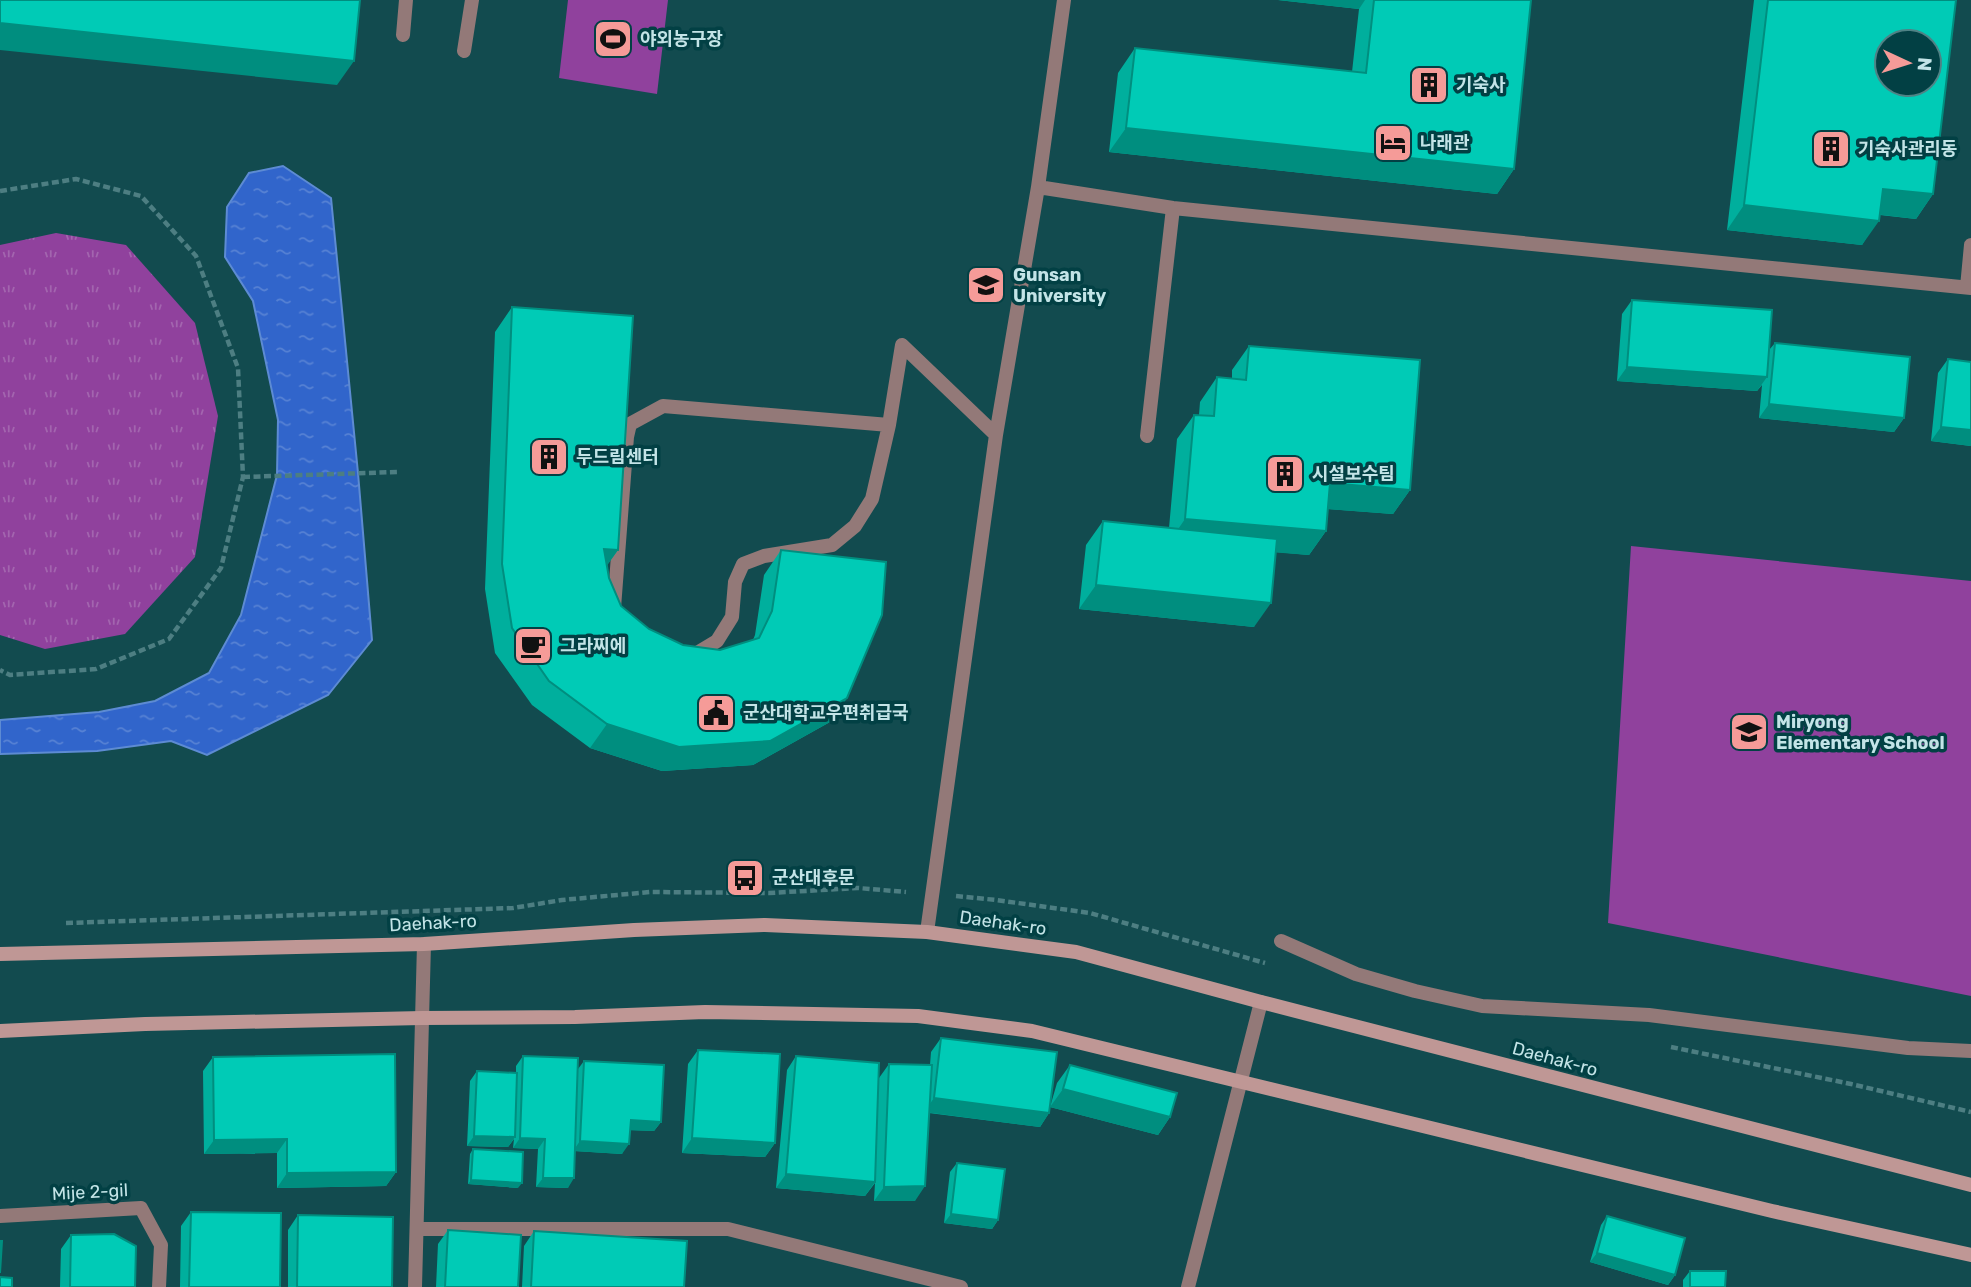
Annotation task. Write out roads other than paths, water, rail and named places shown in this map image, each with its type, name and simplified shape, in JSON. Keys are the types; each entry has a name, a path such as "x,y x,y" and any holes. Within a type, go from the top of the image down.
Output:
{"street":[{"path":"402,35 406,0"},
{"path":"464,51 472,0"},
{"path":"927,932 996,435 1038,187 1064,0"},
{"path":"1038,187 1173,208 1969,287 1971,245"},
{"path":"1147,436 1173,208"},
{"path":"680,657 693,656 717,641 732,617 735,582 743,564 764,556 832,545 855,526 872,499 889,425 902,345 996,435"},
{"path":"621,619 613,608 627,437 631,424 663,406 889,425"},
{"name":"Daehak-ro","path":"0,954 424,944 634,930 765,925 927,932 1076,952 1971,1185"},
{"path":"1281,941 1356,974 1482,1006 1649,1015 1908,1048 1971,1052"},
{"path":"415,1287 424,944"},
{"path":"1188,1287 1261,1002"},
{"path":"0,1031 145,1024 575,1017 705,1012 918,1016 1032,1031 1772,1211 1971,1255"},
{"name":"Mije 2-gil","path":"0,1216 141,1208 160,1245 159,1287"},
{"path":"417,1229 728,1229 961,1287"}],"water":[{"path":"283,166 331,198 372,640 328,695 207,755 171,741 97,751 0,754 0,720 99,712 155,701 209,673 241,615 277,475 278,420 253,301 225,257 227,207 249,173"}],"place":[{"name":"야외농구장","path":"613,39"},
{"name":"기숙사","path":"1429,85"},
{"name":"나래관","path":"1393,143"},
{"name":"기숙사관리동","path":"1831,149"},
{"name":"Gunsan University","path":"986,285"},
{"name":"두드림센터","path":"549,457"},
{"name":"시설보수팀","path":"1285,474"},
{"name":"그라찌에","path":"533,646"},
{"name":"군산대학교우편취급국","path":"716,713"},
{"name":"Miryong Elementary School","path":"1749,732"},
{"name":"군산대후문","path":"745,878"}]}
